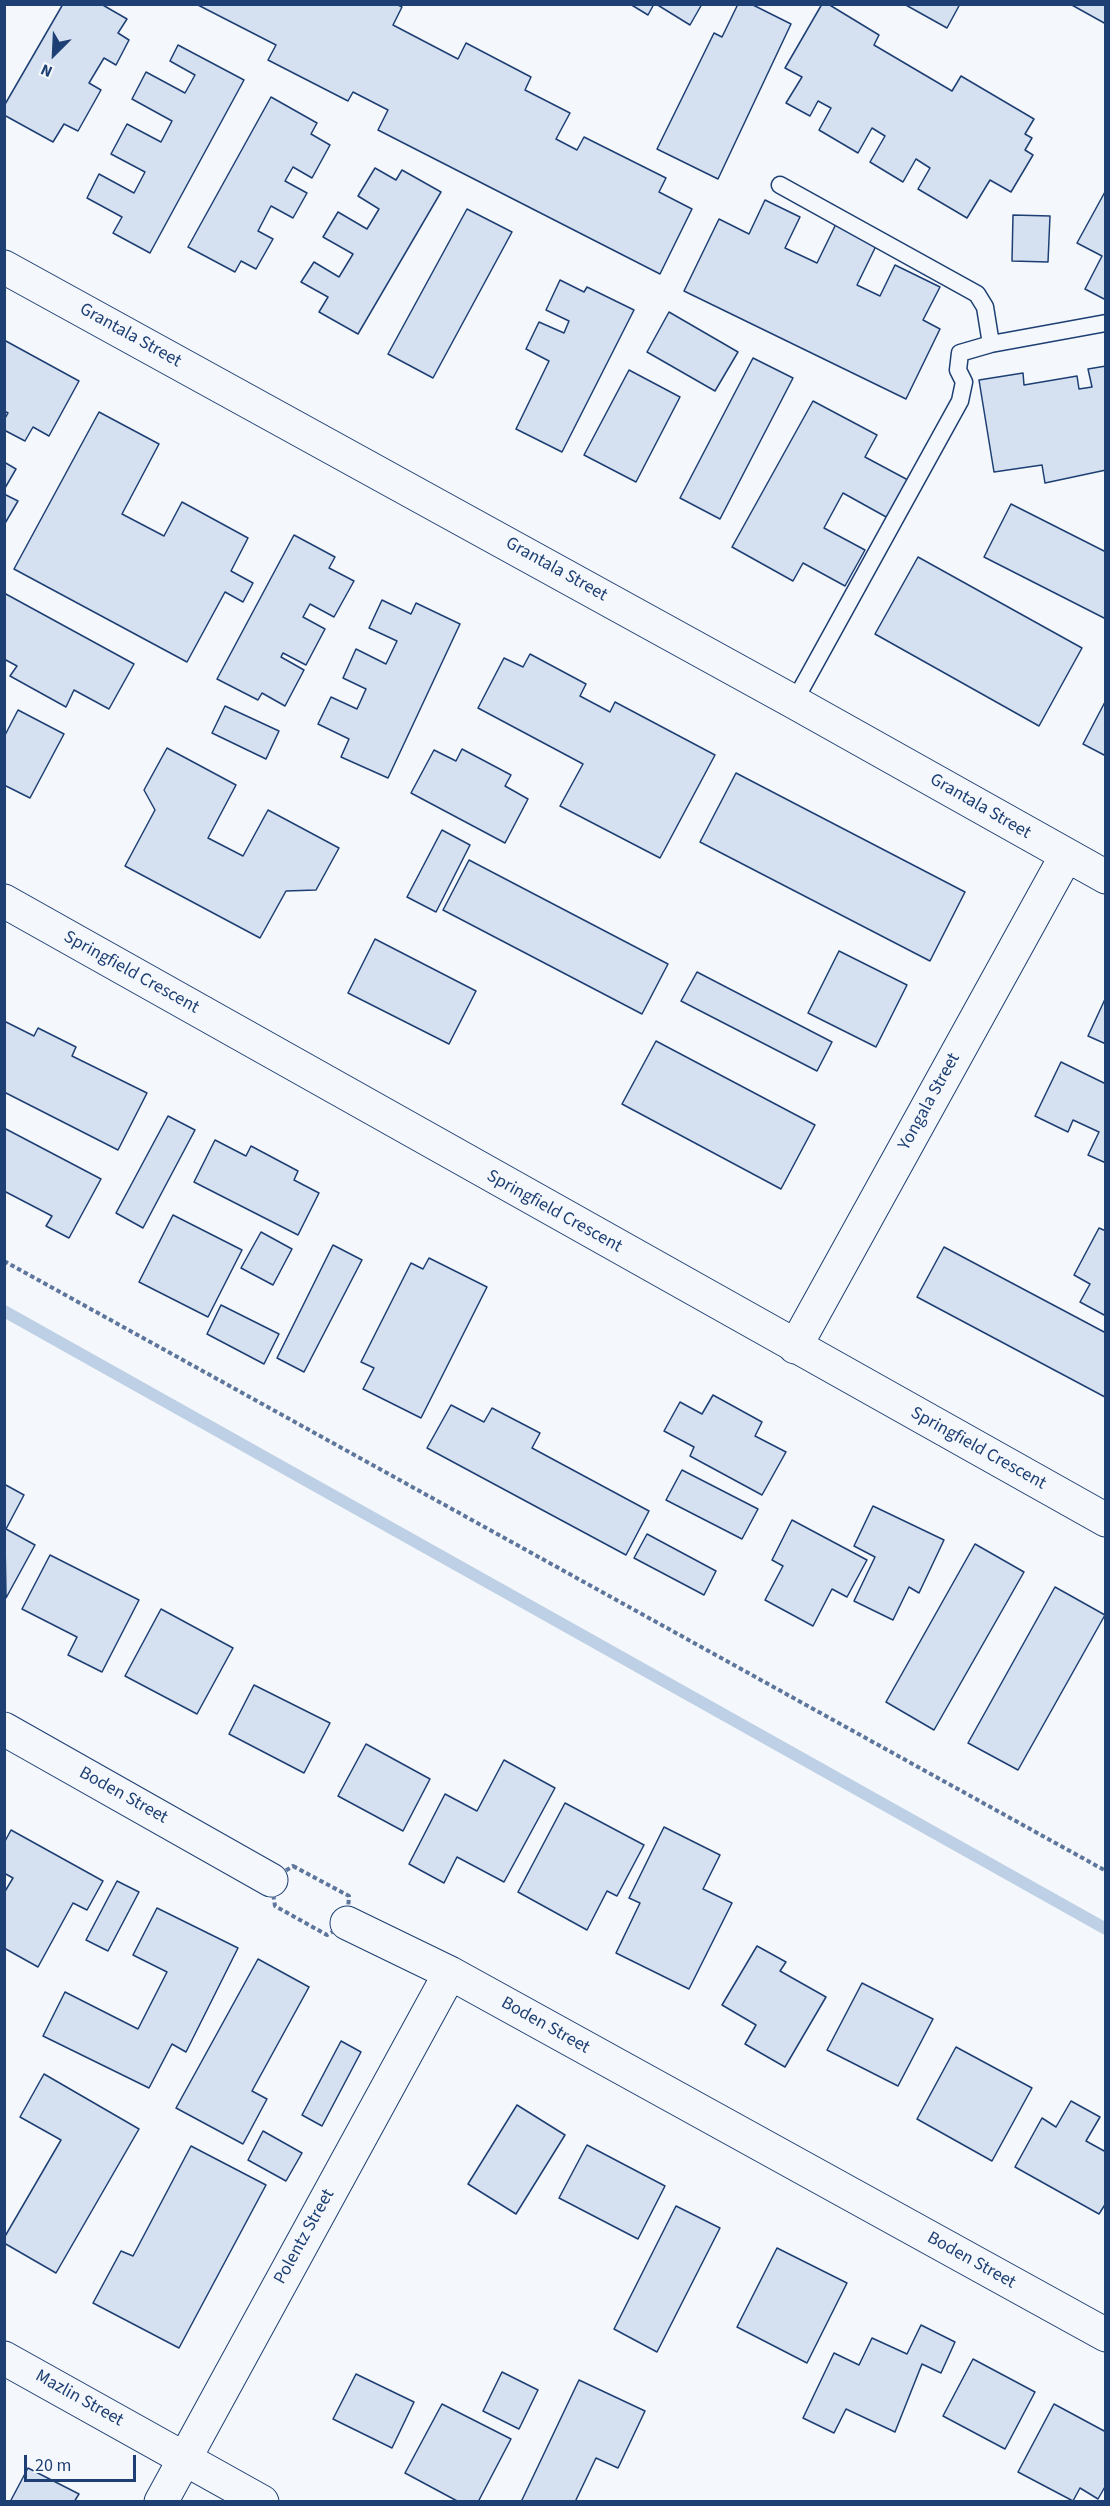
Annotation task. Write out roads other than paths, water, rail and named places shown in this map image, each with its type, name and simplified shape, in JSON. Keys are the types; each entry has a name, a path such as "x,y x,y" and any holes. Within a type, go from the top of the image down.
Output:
{"street":[{"name":"Grantala Street","path":"4,267 794,702 1106,877"},
{"name":"Yongala Street","path":"795,1347 1066,856"},
{"name":"Springfield Crescent","path":"4,902 1106,1520"},
{"name":"Boden Street","path":"4,1729 271,1880"},
{"name":"Boden Street","path":"347,1923 450,1973 1106,2335"},
{"name":"Polentz Street","path":"162,2502 450,1973"},
{"name":"Mazlin Street","path":"4,2358 262,2502"}],"lane":[{"path":"780,185 977,294 985,307 991,344"},
{"path":"794,702 960,401 964,382 958,370 960,352 991,344 1106,323"}],"waterway":[{"path":"4,1311 1106,1929"}]}
